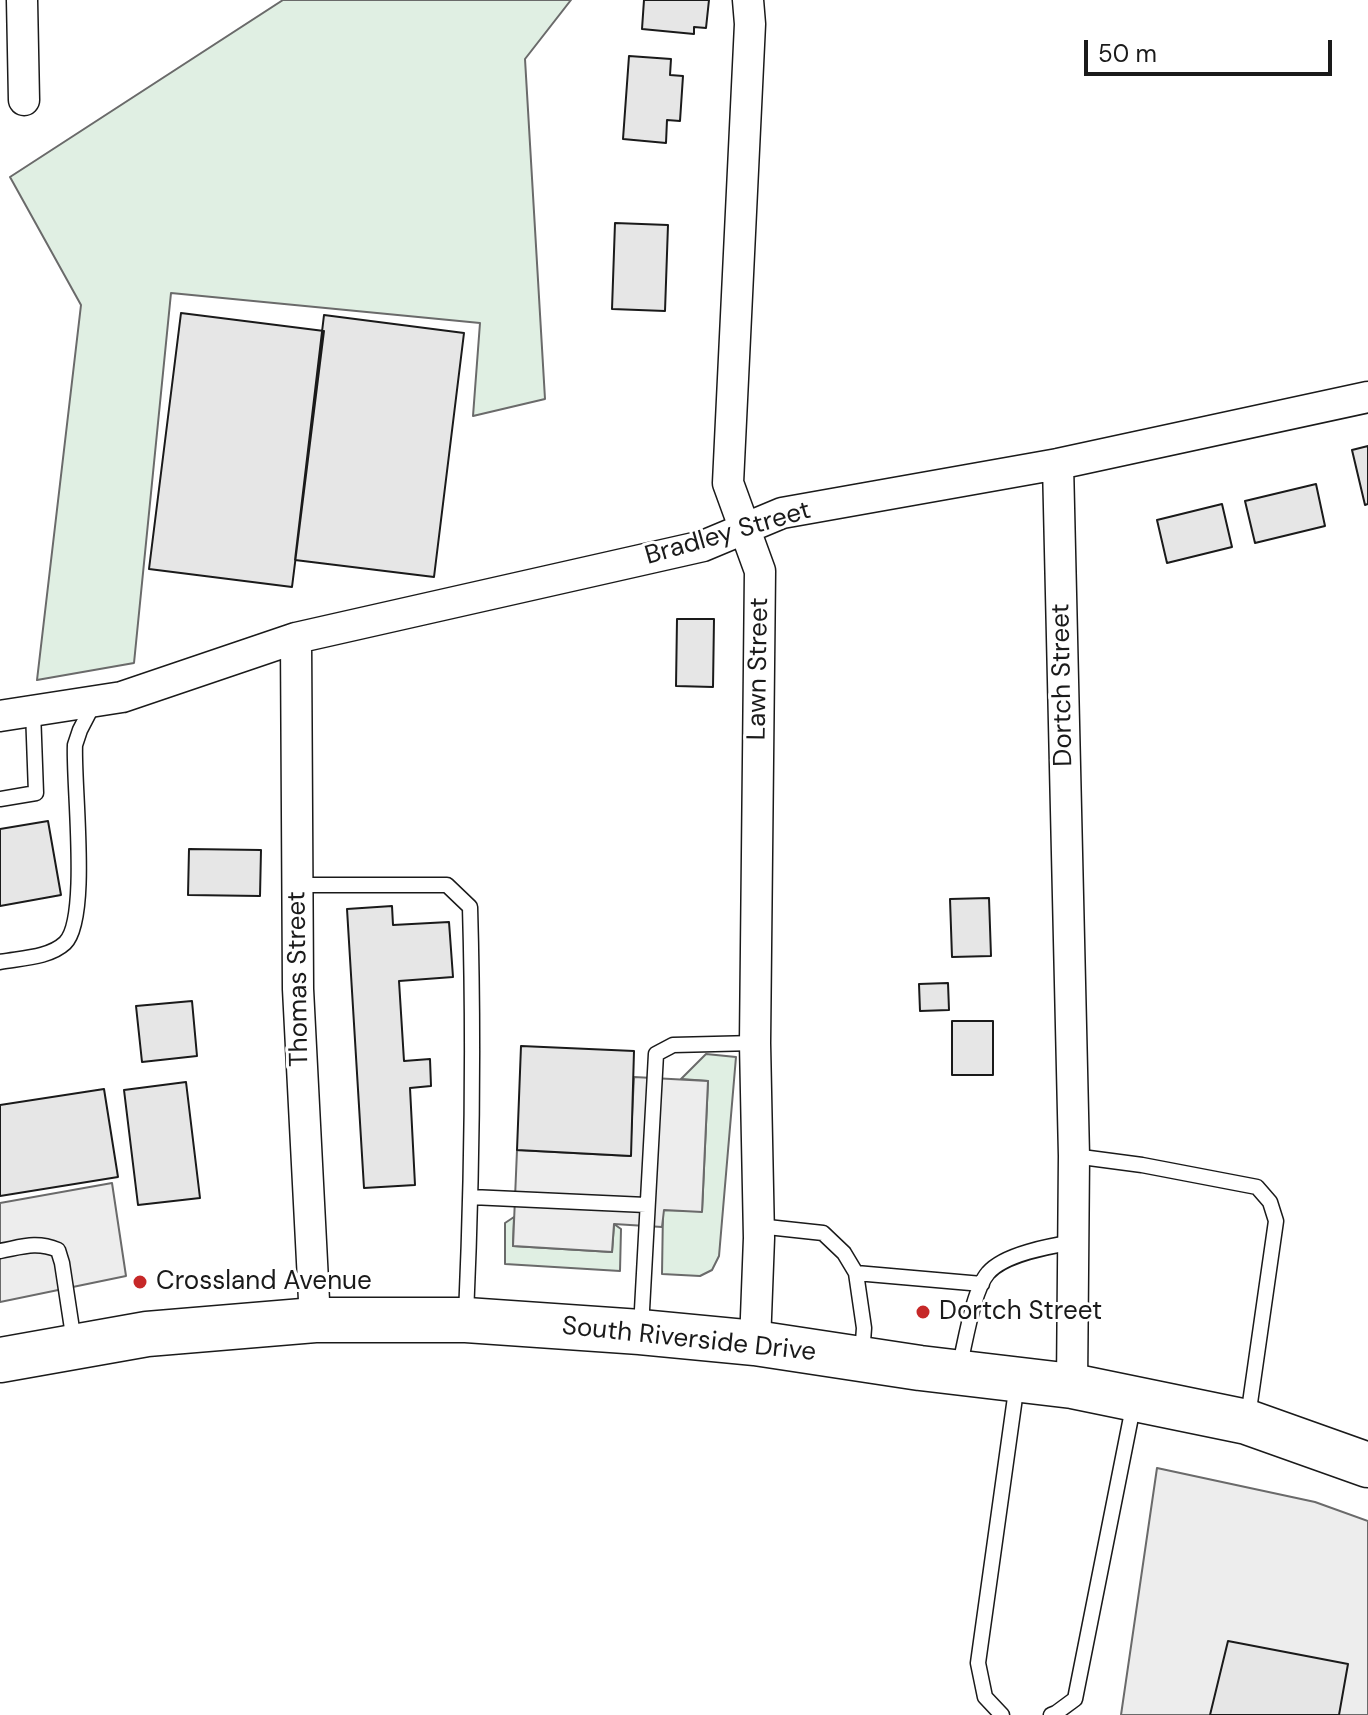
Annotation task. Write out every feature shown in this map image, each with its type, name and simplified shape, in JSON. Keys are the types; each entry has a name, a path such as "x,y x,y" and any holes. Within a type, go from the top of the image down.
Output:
{"highway":[{"name":"South Riverside Drive","path":"0,1360 147,1334 315,1320 466,1320 640,1332 755,1343 1072,1386 1247,1422 1368,1465"}],"street":[{"path":"22,0 24,100"},
{"name":"Lawn Street","path":"748,0 750,24 728,483 760,571 755,1343"},
{"name":"Bradley Street","path":"0,716 122,697 296,638 703,546 782,513 1058,464 1368,397"},
{"name":"Dortch Street","path":"1058,464 1074,1156 1072,1386"},
{"name":"Thomas Street","path":"296,638 298,989 315,1320"}],"lane":[{"path":"0,962 57,950 68,940 72,930 78,886 75,745 96,700"},
{"path":"0,799 36,793 33,711"},
{"path":"297,885 447,885 470,907 471,1197 466,1320"},
{"path":"640,1332 656,1054 673,1045 755,1043"},
{"path":"1074,1156 1142,1165 1257,1187 1270,1202 1276,1221 1247,1422"},
{"path":"471,1197 646,1205"},
{"path":"758,1226 823,1233 844,1253 856,1273 864,1328 861,1359"},
{"path":"958,1372 977,1296 988,1272 1045,1246 1074,1242"},
{"path":"0,1251 45,1245 58,1250 75,1346"},
{"path":"856,1273 982,1284"},
{"path":"1002,1715 985,1697 978,1663 1017,1379"},
{"path":"1051,1715 1075,1699 1135,1399"}],"green space":[{"path":"283,0 571,0 525,59 545,399 473,416 480,323 171,293 134,663 37,680 81,305 10,177"},
{"path":"706,1054 736,1057 719,1256 712,1270 700,1276 662,1274 663,1210 702,1211 708,1081 681,1079"},
{"path":"514,1217 513,1246 612,1252 614,1224 621,1229 620,1271 505,1264 505,1223"}],"shaded area":[{"path":"634,1077 708,1081 702,1212 664,1210 662,1227 614,1224 612,1252 513,1246 517,1150 630,1156"},
{"path":"112,1183 126,1276 0,1302 0,1203"},
{"path":"1157,1468 1315,1502 1368,1521 1368,1715 1121,1715"}],"building":[{"path":"644,0 709,0 706,28 694,27 694,34 642,29"},
{"path":"629,56 671,59 670,75 683,76 680,121 667,120 666,143 623,139"},
{"path":"615,223 668,225 665,311 612,309"},
{"path":"181,313 324,331 292,587 149,569"},
{"path":"324,315 464,333 434,577 295,560"},
{"path":"1368,446 1368,504 1365,505 1352,450"},
{"path":"1316,484 1325,526 1255,543 1245,501"},
{"path":"1222,504 1232,547 1167,563 1157,520"},
{"path":"677,619 714,619 713,687 676,686"},
{"path":"48,821 61,895 0,906 0,829"},
{"path":"189,849 261,850 260,896 188,895"},
{"path":"989,898 991,956 952,957 950,899"},
{"path":"392,906 393,925 449,922 453,977 399,981 404,1061 430,1059 431,1086 410,1088 415,1185 364,1188 347,909"},
{"path":"948,983 949,1010 920,1011 919,984"},
{"path":"192,1001 197,1056 142,1062 136,1006"},
{"path":"952,1021 993,1021 993,1075 952,1075"},
{"path":"521,1046 634,1051 631,1156 517,1150"},
{"path":"186,1082 200,1198 138,1205 124,1090"},
{"path":"104,1089 118,1177 0,1196 0,1105"},
{"path":"1228,1641 1348,1664 1339,1715 1210,1715"}],"place":[{"name":"Crossland Avenue","path":"140,1282"},
{"name":"Dortch Street","path":"923,1312"}]}
